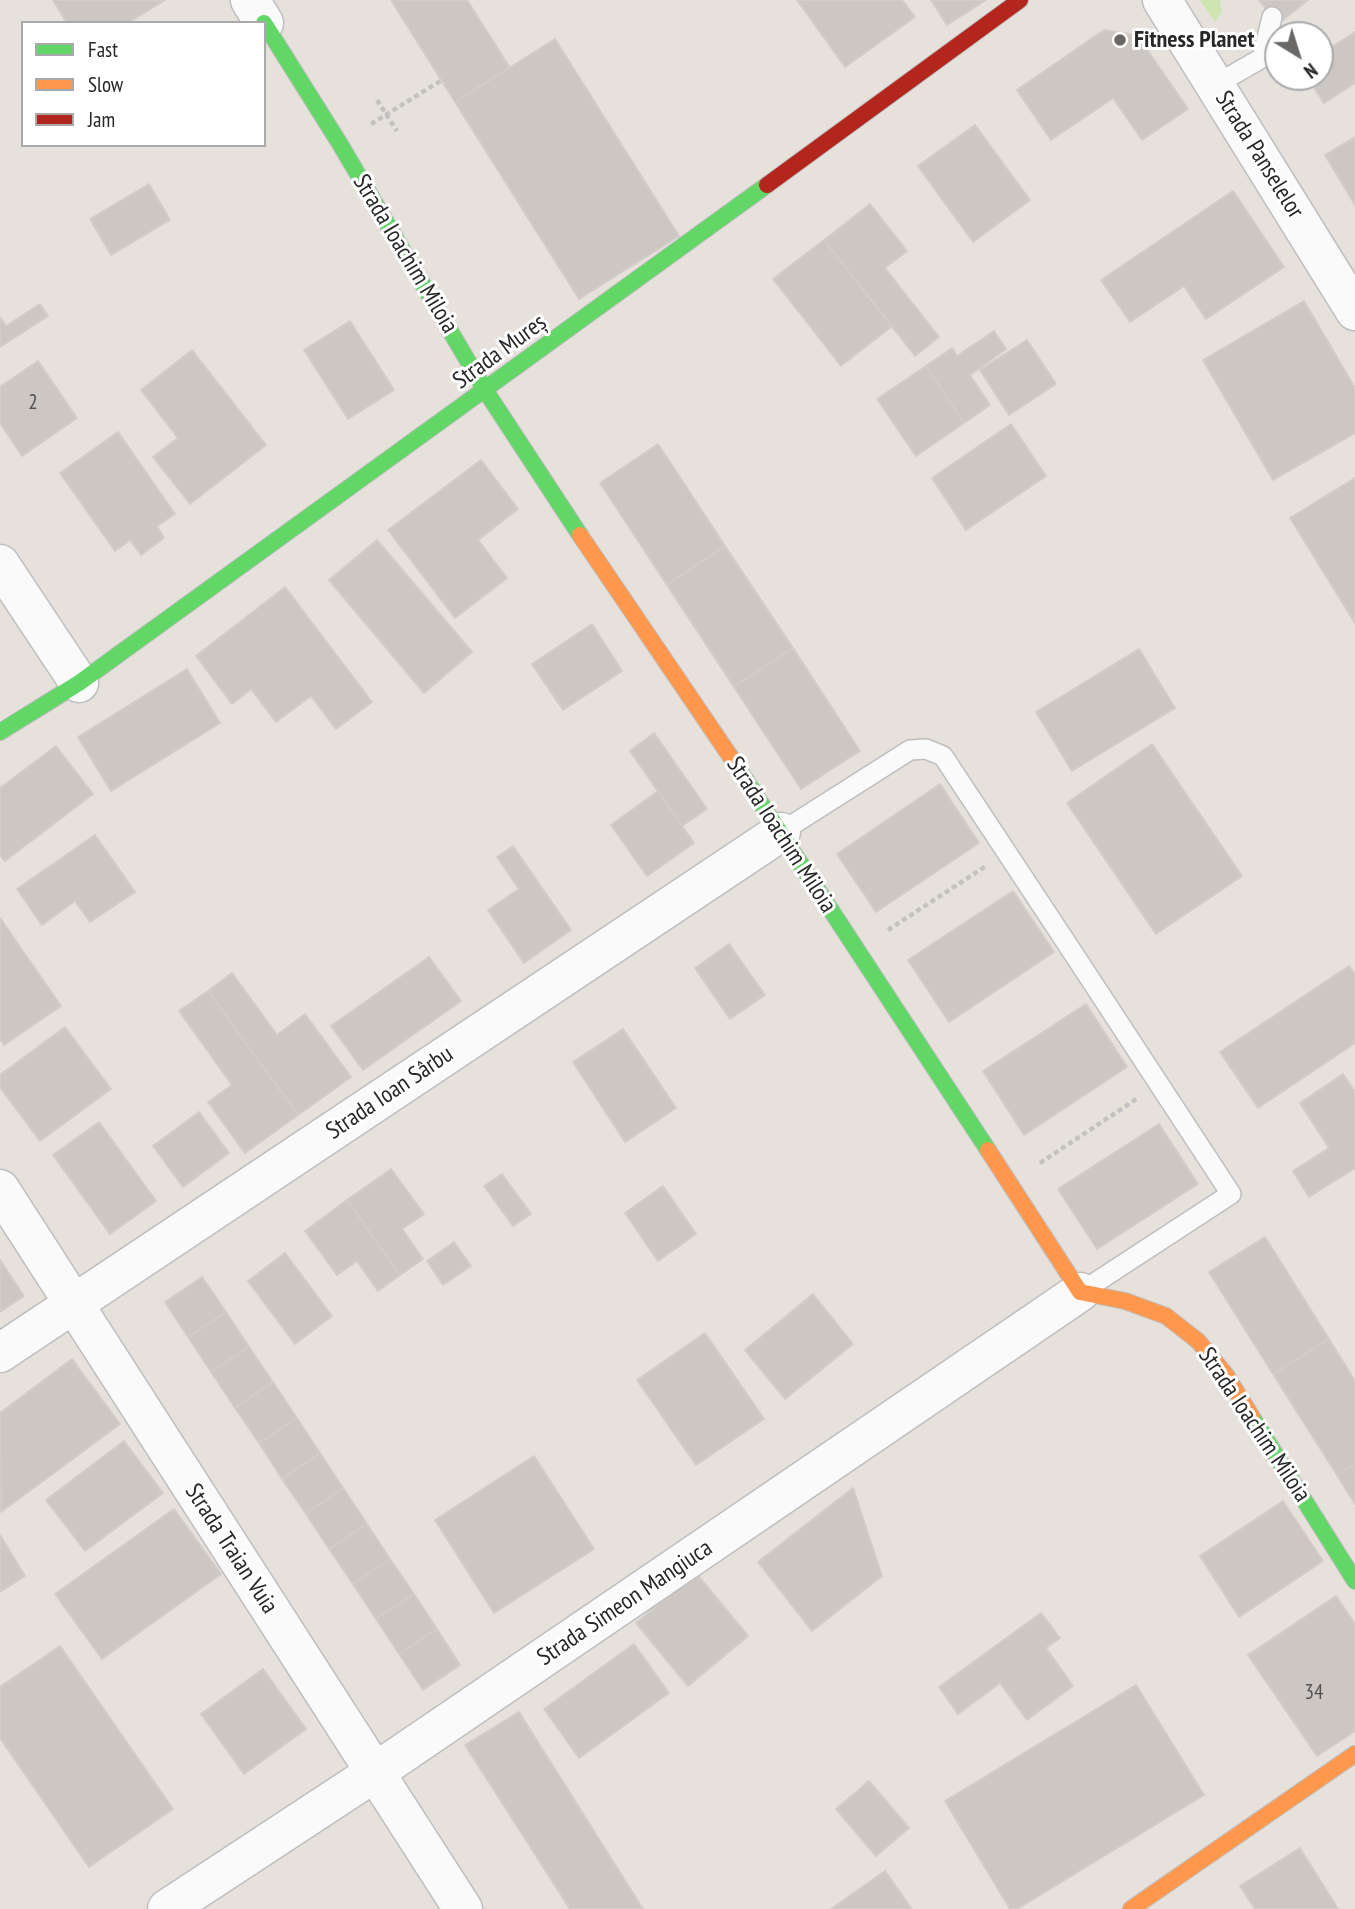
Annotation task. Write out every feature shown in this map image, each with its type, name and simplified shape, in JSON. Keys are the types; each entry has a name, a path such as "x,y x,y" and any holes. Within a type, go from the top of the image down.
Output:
{"street":[{"name":"Strada Ioachim Miloia","path":"250,0 263,21"},
{"name":"Strada Mureș","path":"0,732 79,683 1020,0"},
{"name":"Strada Panselelor","path":"1163,0 1355,311"},
{"name":"Strada Ioachim Miloia","path":"266,26 340,144 485,390 552,494 781,832 1080,1292 1125,1301 1166,1316 1198,1341 1226,1375 1355,1581"},
{"path":"0,564 79,683"},
{"name":"Strada Ioan Sârbu","path":"0,1353 781,832"},
{"name":"Strada Traian Vuia","path":"0,1189 463,1909"},
{"name":"Strada Simeon Mangiuca","path":"167,1909 374,1773 1080,1292"},
{"path":"1131,1909 1355,1754"}],"lane":[{"path":"1215,85 1262,58 1272,17"},
{"path":"781,832 910,750 926,749 943,756 1231,1194 1080,1292"}],"path":[{"path":"340,144 442,80"},
{"path":"377,100 397,131"},
{"path":"857,951 1007,852"},
{"path":"1009,1184 1159,1084"}],"green space":[{"path":"1200,0 1220,0 1222,12 1215,22"}],"building":[{"path":"53,0 165,0 131,21 66,21"},
{"path":"391,0 467,0 510,68 455,102"},
{"path":"797,0 902,0 915,17 845,67"},
{"path":"931,0 986,0 947,25"},
{"path":"1259,0 1308,0 1282,21 1276,21"},
{"path":"1104,30 1137,35 1188,109 1142,140 1113,98 1051,140 1017,90"},
{"path":"1355,32 1355,83 1324,103 1316,91 1334,91 1334,46"},
{"path":"555,39 679,236 579,299 455,102"},
{"path":"975,125 1030,200 973,242 918,166"},
{"path":"1355,137 1355,205 1325,155"},
{"path":"149,184 170,220 111,255 90,219"},
{"path":"1233,191 1284,267 1206,319 1184,286 1130,322 1101,280"},
{"path":"870,204 907,251 885,268 939,337 915,356 824,240"},
{"path":"824,240 892,326 841,366 773,279"},
{"path":"1304,301 1355,388 1355,433 1273,480 1203,360"},
{"path":"40,304 48,316 0,347 0,317 6,326"},
{"path":"350,321 394,390 348,419 304,350"},
{"path":"994,331 1006,349 970,375 990,405 964,423 926,366 952,348 957,356"},
{"path":"1027,340 1056,384 1009,415 980,370"},
{"path":"192,350 266,445 190,504 153,457 178,438 141,390"},
{"path":"38,361 77,418 22,456 0,423 0,387"},
{"path":"926,366 964,423 916,456 877,399"},
{"path":"1011,424 1046,476 966,530 932,478"},
{"path":"118,432 175,514 157,526 164,538 141,555 130,540 115,551 60,473"},
{"path":"658,444 725,546 667,585 600,483"},
{"path":"481,460 518,509 478,540 507,578 455,618 388,530"},
{"path":"1355,478 1355,623 1290,518"},
{"path":"377,540 472,652 424,693 329,580"},
{"path":"725,546 793,648 734,687 667,585"},
{"path":"285,587 372,702 336,729 311,696 276,722 251,689 232,704 196,656"},
{"path":"592,624 622,671 563,710 532,664"},
{"path":"793,648 860,751 801,789 734,687"},
{"path":"1139,649 1175,708 1072,771 1036,712"},
{"path":"187,669 220,723 111,791 78,737"},
{"path":"654,733 707,809 682,826 630,751"},
{"path":"1152,744 1242,876 1156,934 1067,803"},
{"path":"56,746 93,794 5,861 0,855 0,788"},
{"path":"940,784 979,843 876,912 837,854"},
{"path":"658,791 694,843 647,876 611,825"},
{"path":"95,835 135,892 90,922 75,901 42,925 17,889"},
{"path":"513,846 571,930 524,963 488,910 519,889 497,857"},
{"path":"1013,891 1054,952 949,1022 908,960"},
{"path":"0,918 61,1006 4,1045 0,1039"},
{"path":"729,944 765,995 730,1019 695,968"},
{"path":"429,957 461,1001 363,1070 331,1026"},
{"path":"1349,966 1355,974 1355,1043 1258,1108 1220,1052"},
{"path":"232,973 277,1035 305,1014 351,1077 298,1115 208,991"},
{"path":"208,991 298,1115 245,1153 208,1102 232,1085 179,1011"},
{"path":"1086,1004 1127,1067 1024,1135 983,1071"},
{"path":"65,1027 111,1089 40,1141 0,1087 0,1075"},
{"path":"623,1029 676,1108 625,1142 573,1062"},
{"path":"1343,1074 1355,1092 1355,1168 1309,1197 1293,1171 1329,1148 1300,1103"},
{"path":"199,1112 229,1153 183,1187 153,1146"},
{"path":"99,1122 156,1201 110,1234 53,1155"},
{"path":"1159,1124 1198,1184 1097,1249 1058,1189"},
{"path":"391,1169 424,1214 402,1229 423,1259 400,1275 347,1200"},
{"path":"502,1174 531,1214 513,1226 484,1186"},
{"path":"663,1186 696,1234 658,1261 625,1213"},
{"path":"347,1200 400,1275 378,1291 357,1261 337,1275 305,1231"},
{"path":"1265,1237 1329,1339 1273,1374 1209,1272"},
{"path":"454,1242 471,1266 443,1285 427,1261"},
{"path":"285,1253 332,1316 295,1344 248,1281"},
{"path":"0,1260 24,1296 0,1312"},
{"path":"202,1277 226,1312 188,1337 165,1302"},
{"path":"813,1294 853,1344 785,1399 745,1350"},
{"path":"226,1312 249,1347 211,1372 188,1337"},
{"path":"705,1333 764,1419 696,1465 637,1380"},
{"path":"1329,1339 1355,1381 1355,1464 1337,1475 1273,1374"},
{"path":"249,1347 273,1382 235,1408 211,1372"},
{"path":"72,1359 120,1424 1,1512 0,1413"},
{"path":"273,1382 297,1418 259,1443 235,1408"},
{"path":"297,1418 320,1453 282,1479 259,1443"},
{"path":"124,1441 163,1493 85,1551 46,1500"},
{"path":"320,1453 343,1488 306,1514 282,1479"},
{"path":"534,1456 594,1549 494,1613 435,1520"},
{"path":"1355,1464 1355,1504 1337,1475"},
{"path":"343,1488 367,1524 329,1549 306,1514"},
{"path":"853,1488 882,1576 812,1631 758,1562"},
{"path":"1283,1501 1323,1561 1239,1617 1200,1556"},
{"path":"174,1509 221,1574 102,1659 55,1594"},
{"path":"367,1524 390,1559 353,1584 329,1549"},
{"path":"0,1535 25,1576 0,1592"},
{"path":"390,1559 414,1594 376,1619 353,1584"},
{"path":"696,1573 748,1636 688,1686 636,1623"},
{"path":"414,1594 437,1629 399,1654 376,1619"},
{"path":"1336,1596 1355,1624 1355,1731 1317,1756 1248,1655"},
{"path":"1041,1613 1060,1638 1046,1648 1073,1686 1027,1720 1000,1683 958,1714 939,1687"},
{"path":"437,1629 460,1665 423,1690 399,1654"},
{"path":"634,1644 669,1693 579,1758 544,1709"},
{"path":"60,1646 173,1809 89,1867 0,1738 0,1687"},
{"path":"263,1669 306,1729 244,1774 201,1714"},
{"path":"1136,1685 1204,1795 1017,1909 1010,1909 945,1801"},
{"path":"519,1712 643,1909 570,1909 465,1745"},
{"path":"869,1781 909,1828 876,1856 836,1809"},
{"path":"1300,1848 1338,1909 1255,1909 1240,1886"},
{"path":"885,1871 912,1909 831,1909"}],"traffic: fast":[{"path":"266,26 340,144 485,390 580,535"},
{"path":"0,732 79,683 767,185"},
{"path":"730,756 988,1150"},
{"path":"1252,1417 1355,1581"}],"traffic: slow":[{"path":"580,535 730,756"},
{"path":"988,1150 1080,1292 1125,1301 1166,1316 1198,1341 1226,1375 1252,1417"},
{"path":"1131,1909 1355,1754"}],"traffic: jam":[{"path":"767,185 1020,0"}],"place":[{"name":"Fitness Planet","path":"1120,40"}]}
